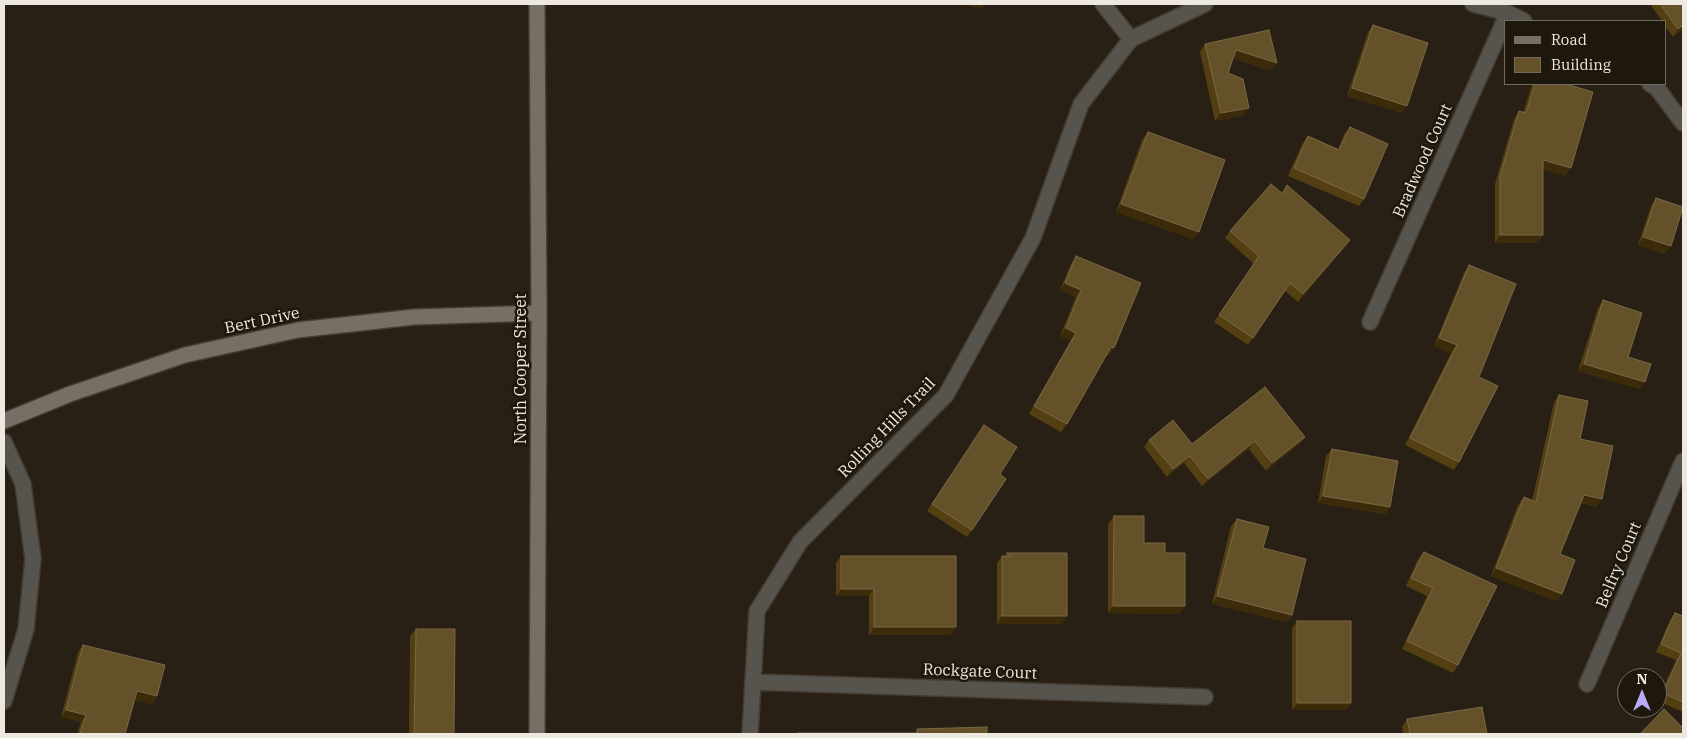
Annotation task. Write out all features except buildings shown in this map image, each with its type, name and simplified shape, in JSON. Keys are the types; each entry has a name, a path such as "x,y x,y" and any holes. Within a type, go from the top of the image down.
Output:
{"main road":[{"name":"North Cooper Street","path":"537,4 537,734"},
{"name":"Bert Drive","path":"4,421 70,394 185,355 298,330 414,317 538,312"}],"street":[{"path":"1103,4 1131,39"},
{"name":"Rolling Hills Trail","path":"750,734 757,611 800,542 946,395 1033,238 1081,104 1131,39 1205,4"},
{"path":"1472,4 1508,13 1522,20"},
{"name":"Bradwood Court","path":"1505,20 1508,13"},
{"name":"Bradwood Court","path":"1370,322 1504,22"},
{"path":"1652,85 1656,87 1683,123"},
{"path":"4,442 23,484 33,559 26,629 4,701"},
{"name":"Belfry Court","path":"1587,684 1683,460"},
{"name":"Rockgate Court","path":"753,682 1206,697"}]}
